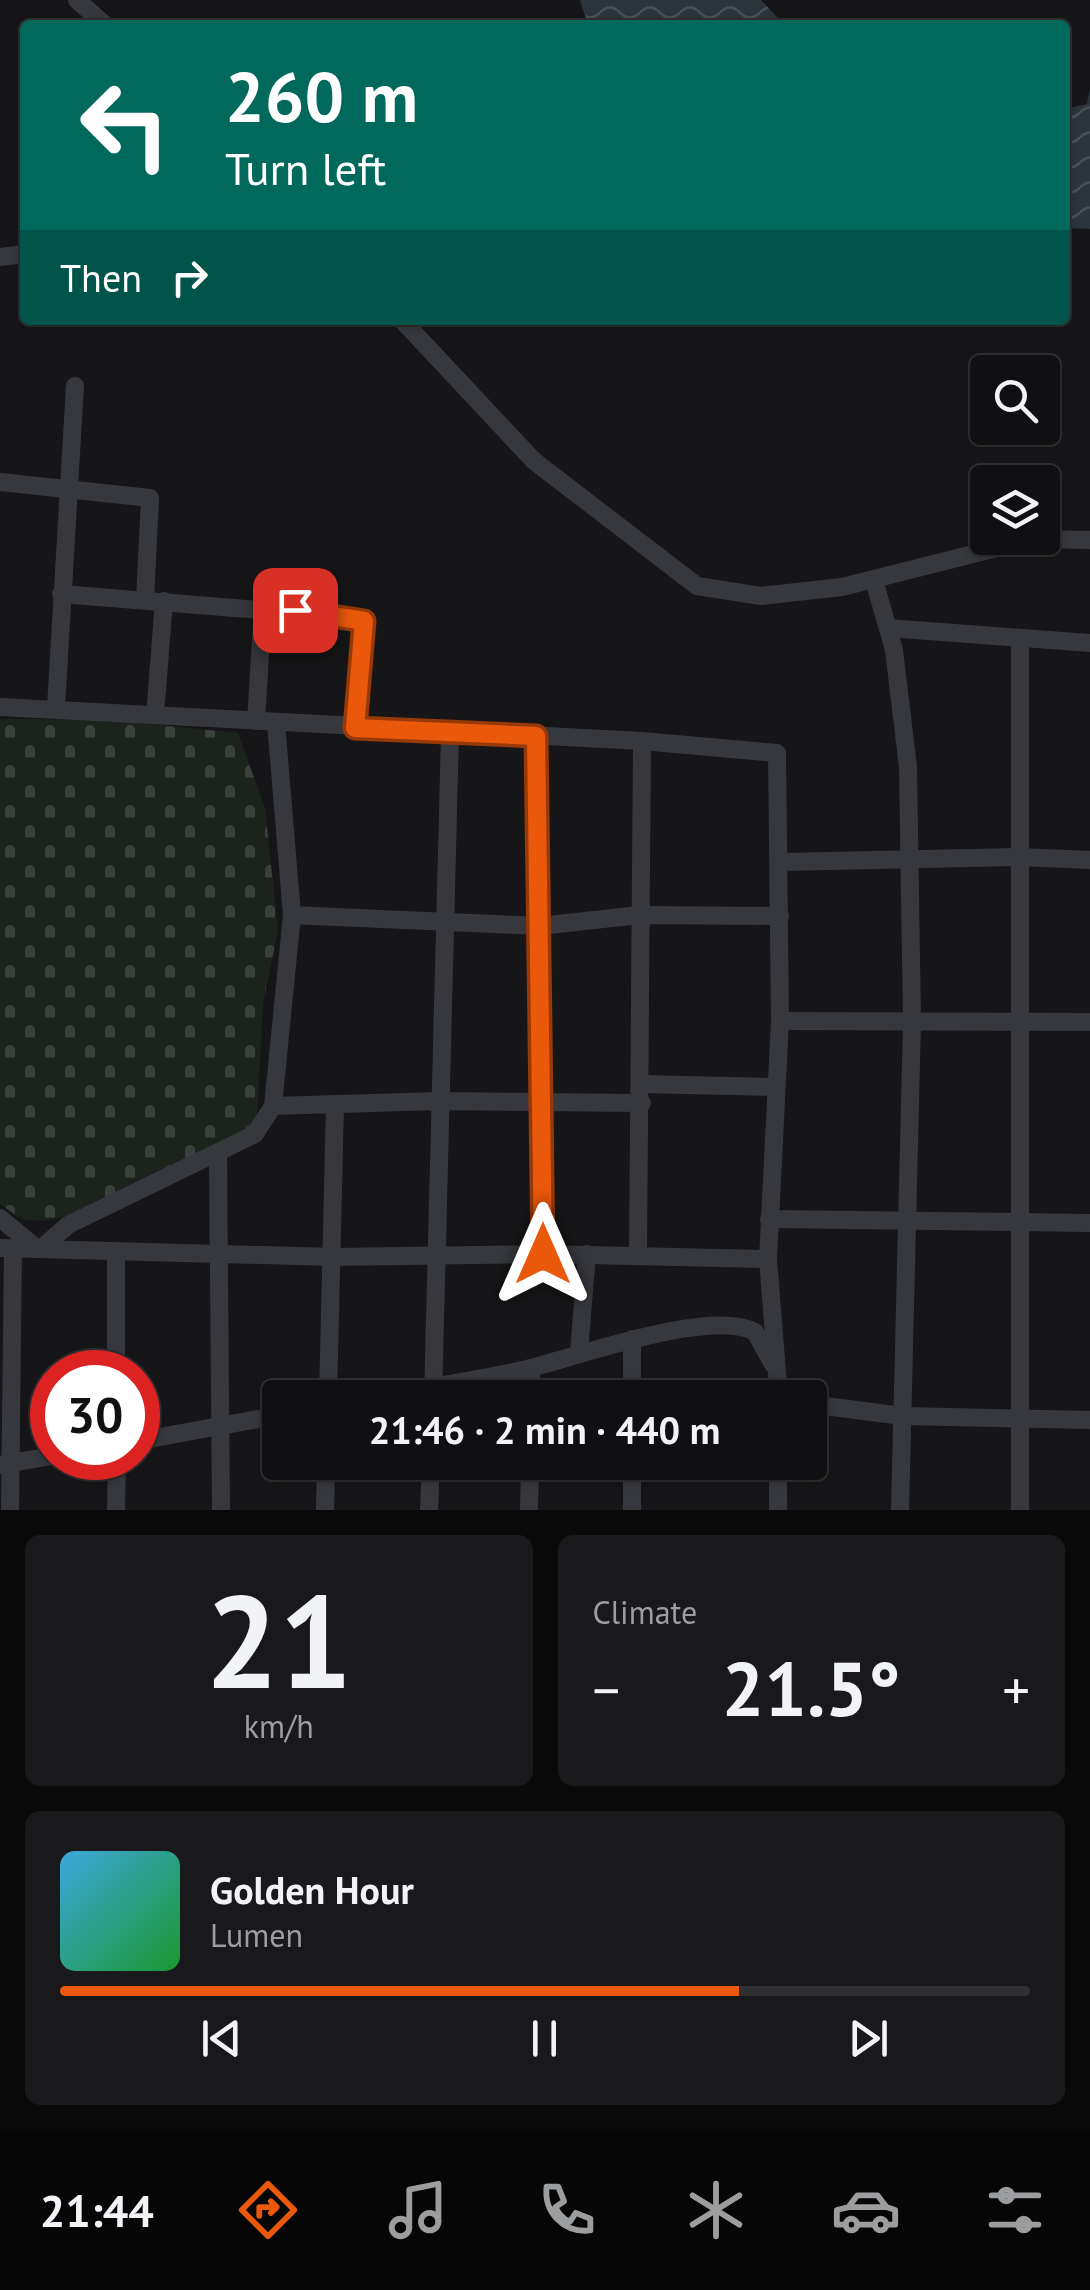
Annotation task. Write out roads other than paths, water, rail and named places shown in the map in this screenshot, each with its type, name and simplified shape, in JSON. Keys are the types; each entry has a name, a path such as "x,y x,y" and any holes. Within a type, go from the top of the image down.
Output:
{"street":[{"path":"76,0 99,20"},
{"path":"407,325 534,461 697,586 761,596 874,580 1033,540 1090,540"},
{"path":"56,707 75,386"},
{"path":"0,482 150,498 155,715"},
{"path":"874,580 888,628 906,726 912,1022 904,1223 900,1510"},
{"path":"61,594 263,607 364,621 355,728"},
{"path":"256,720 263,607"},
{"path":"888,628 1090,643"},
{"path":"1020,638 1020,1510"},
{"path":"0,707 56,707 450,734 642,741 778,753 780,1022 768,1259 777,1380"},
{"path":"39,1247 68,1225 255,1134 272,1106 292,914 276,723"},
{"path":"433,1380 450,734"},
{"path":"536,736 544,1101 543,1254"},
{"path":"638,1255 642,741"},
{"path":"780,862 906,863 1019,857 1090,860"},
{"path":"292,914 540,926 639,914 780,916"},
{"path":"780,1022 1090,1022"},
{"path":"642,1084 776,1087"},
{"path":"272,1106 438,1101 642,1103"},
{"path":"329,1380 335,1105"},
{"path":"218,1155 221,1510"},
{"path":"0,1218 39,1247"},
{"path":"769,1219 1090,1223"},
{"path":"10,1510 6,1464 6,1248 437,1258 587,1254 768,1259"},
{"path":"116,1252 116,1350"},
{"path":"578,1352 587,1254"},
{"path":"482,1380 632,1339 745,1326 756,1332 776,1372"},
{"path":"632,1339 632,1380"},
{"path":"532,1368 532,1380"},
{"path":"827,1406 902,1416 1090,1420"},
{"path":"160,1437 262,1418"},
{"path":"116,1480 116,1510"},
{"path":"325,1510 326,1480"},
{"path":"429,1510 430,1480"},
{"path":"529,1510 530,1480"},
{"path":"632,1480 632,1510"},
{"path":"778,1480 778,1510"}],"water":[{"path":"580,0 761,0 784,20 586,20"},
{"path":"1090,88 1090,229 1070,228 1070,108 1087,104"}]}
